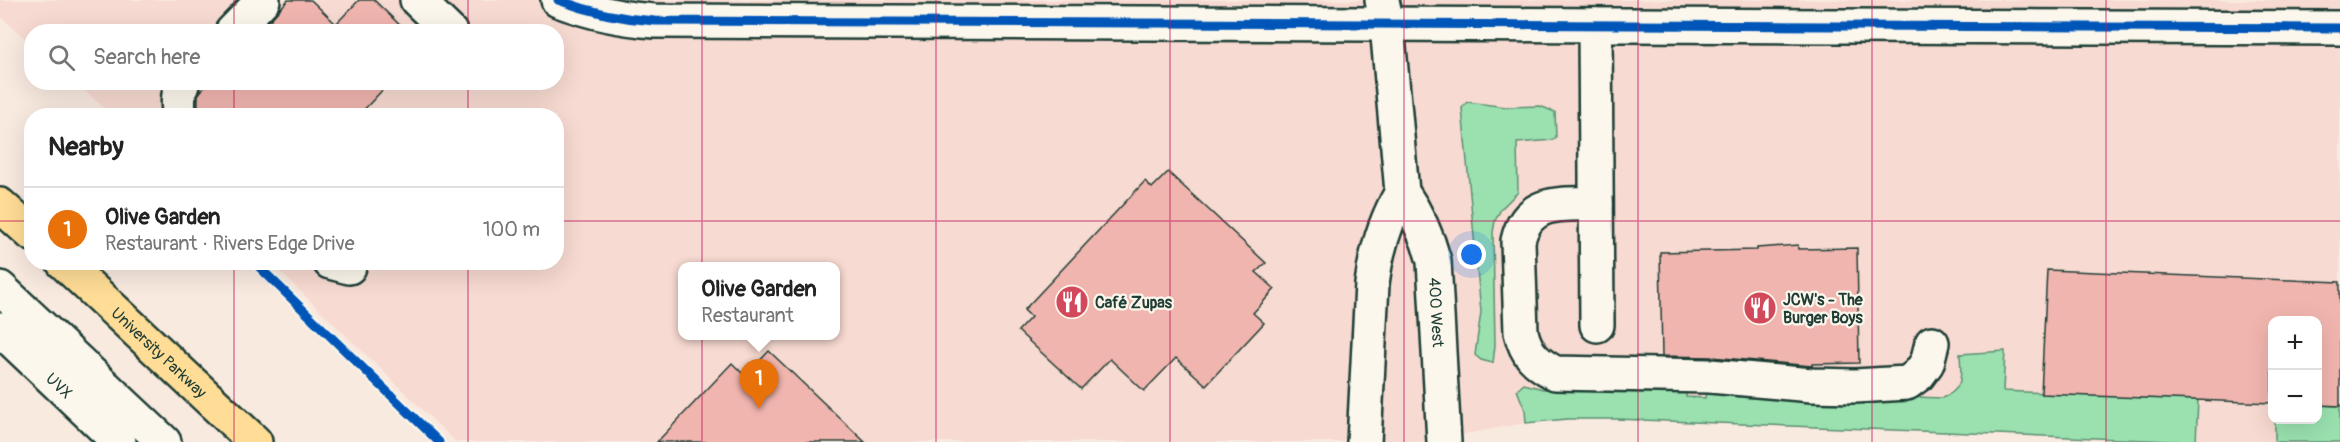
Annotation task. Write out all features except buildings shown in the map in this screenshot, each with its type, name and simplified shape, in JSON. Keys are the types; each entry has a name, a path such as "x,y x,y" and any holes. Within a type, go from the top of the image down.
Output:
{"main road":[{"path":"0,205 24,227"},
{"name":"University Parkway","path":"72,270 255,442"}],"street":[{"path":"240,24 262,0"},
{"path":"417,0 442,24"},
{"path":"558,0 590,12 622,19 655,21 1385,12 1595,25 1647,13 2225,14 2340,28"},
{"name":"400 West","path":"1385,12 1402,192 1417,214 1428,239 1434,261 1444,442"},
{"path":"1595,25 1597,325"},
{"path":"179,108 180,90"},
{"path":"1364,442 1375,259 1382,233 1402,192"},
{"path":"1596,204 1556,204 1540,208 1527,218 1520,229 1518,241 1521,332 1524,345 1539,365 1555,373 1710,376 1768,382 1855,386 1907,382 1918,375 1927,363 1932,343"},
{"path":"0,288 164,442"},
{"name":"UVX","path":"0,329 119,442"}],"shaded area":[{"path":"0,0 2340,0 2340,442 2165,442 1616,419 1567,419 1526,423 1420,442 456,442 278,270 564,270 564,108 104,108 84,90 564,90 564,24 24,24 24,38 0,16"}],"green space":[{"path":"1467,102 1506,107 1540,106 1555,112 1556,137 1553,140 1517,143 1518,192 1501,209 1495,221 1493,232 1495,345 1493,363 1481,360 1475,355 1481,312 1462,108"},
{"path":"2005,351 2003,391 2198,400 2196,442 1616,419 1567,419 1526,423 1525,410 1517,390 1524,384 1543,389 1687,385 1686,397 1705,398 1707,387 1752,391 1942,398 1958,386 1961,375 1960,354"},
{"path":"2322,405 2340,406 2340,442 2275,442 2275,424 2322,424"}],"cycle path":[{"path":"558,0 606,14 655,21 2340,28"},
{"path":"262,270 439,442"}],"place":[{"name":"Café Zupas","path":"1072,302"},
{"name":"JCW's - The Burger Boys","path":"1760,308"},
{"name":"Olive Garden","path":"759,409"}]}
